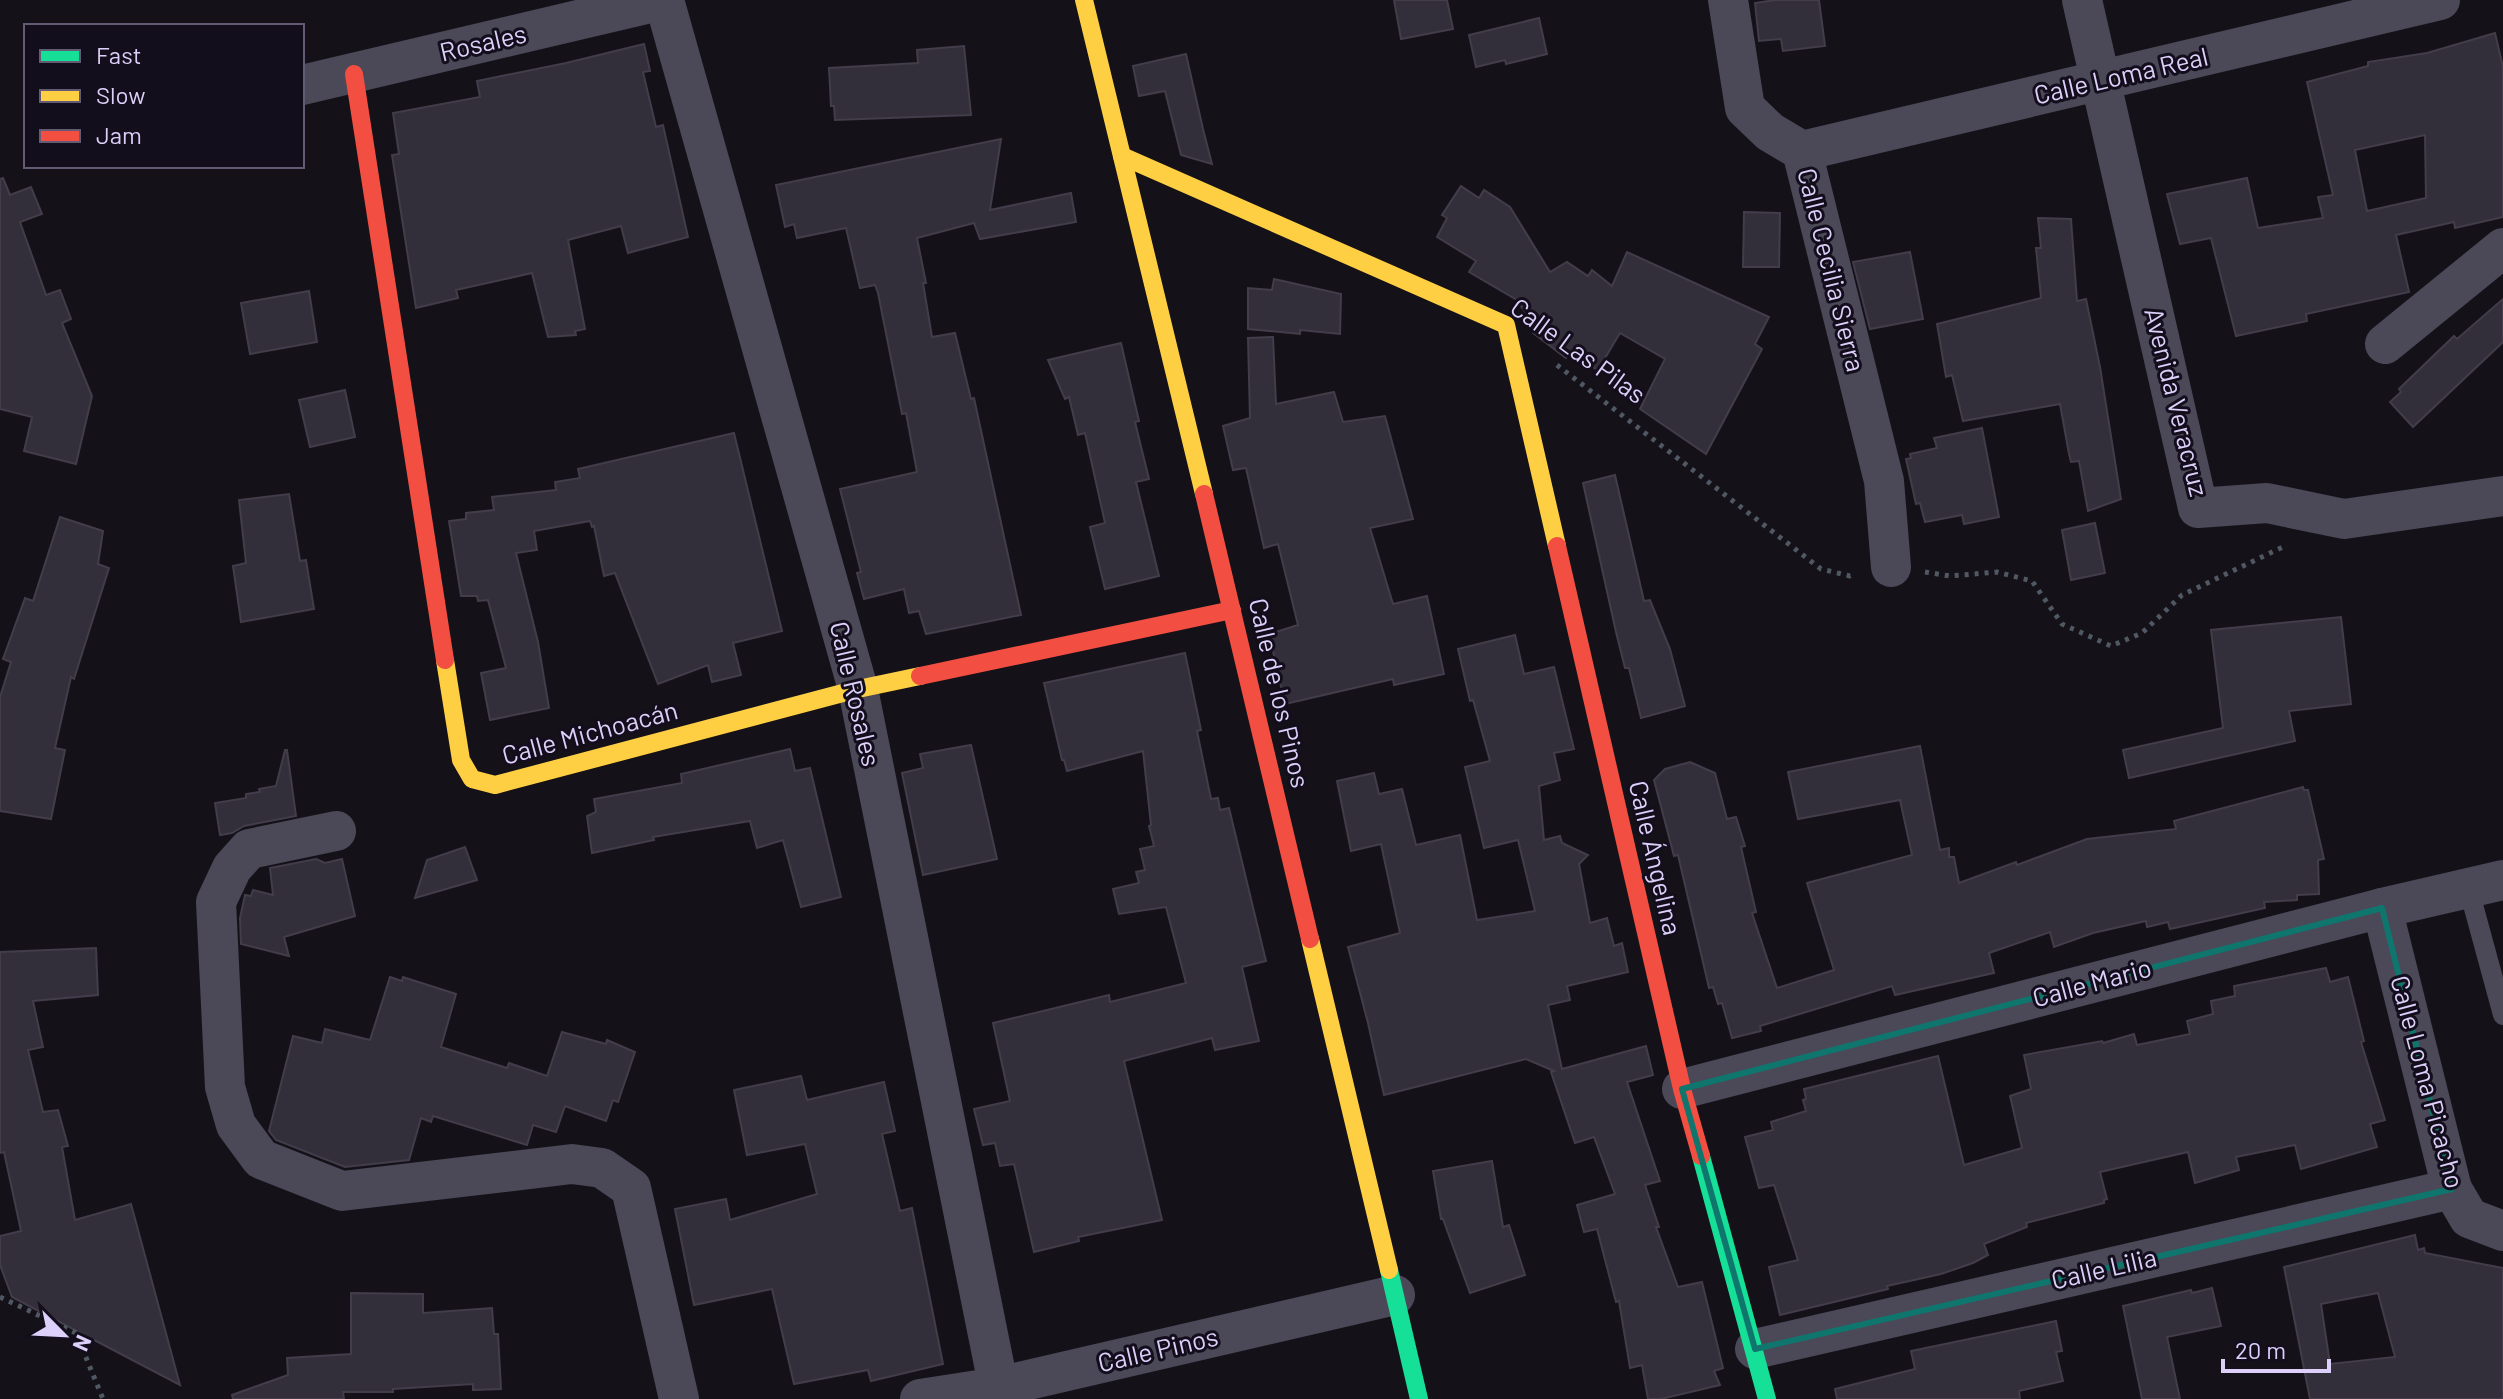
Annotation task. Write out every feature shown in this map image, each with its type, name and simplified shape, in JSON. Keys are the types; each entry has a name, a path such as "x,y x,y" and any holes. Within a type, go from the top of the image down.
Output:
{"street":[{"name":"Rosales","path":"304,85 663,0"},
{"name":"Calle Rosales","path":"663,0 858,689 1000,1393"},
{"name":"Calle de los Pinos","path":"1084,0 1419,1399"},
{"name":"Calle Cecilia Sierra","path":"1728,0 1745,108 1770,132 1802,151 1884,481 1891,567"},
{"name":"Avenida Veracruz","path":"2082,0 2198,508 2267,503 2344,519 2503,496"},
{"name":"Calle Loma Real","path":"1802,151 2440,0"},
{"name":"Calle Michoacán","path":"354,74 461,760 472,779 495,785 858,689 1232,610"},
{"name":"Calle Las Pilas","path":"1122,156 1506,325"},
{"path":"2385,344 2503,248"},
{"name":"Calle Ángelina","path":"1506,325 1682,1089 1767,1399"},
{"path":"336,831 249,849 232,868 216,902 225,1087 236,1125 261,1159 342,1191 572,1164 602,1168 631,1188 679,1399"},
{"name":"Calle Mario","path":"1682,1089 2382,908 2486,885"},
{"name":"Calle Loma Picacho","path":"2382,908 2452,1189 2469,1218 2503,1231"},
{"name":"Calle Lilia","path":"1755,1349 2452,1189"},
{"name":"Calle Pinos","path":"920,1399 1000,1393 1395,1295"}],"lane":[{"path":"2486,885 2503,1015"}],"path":[{"name":"Calle Las Pilas","path":"1556,364 1821,569 1850,576 1891,567"},
{"path":"1891,567 1950,576 1997,572 2032,581 2062,624 2111,646 2142,633 2182,595 2288,545"},
{"path":"0,1297 76,1333 103,1399"}],"highlighted area":[{"path":"2382,908 2452,1189 1755,1349 1682,1089"}],"building":[{"path":"1394,0 1447,0 1453,29 1401,39"},
{"path":"1819,0 1825,46 1783,51 1781,39 1759,41 1755,3"},
{"path":"1539,18 1547,54 1506,64 1505,60 1476,67 1469,35"},
{"path":"2495,33 2503,67 2503,217 2455,228 2454,222 2396,235 2409,292 2306,314 2307,321 2236,336 2211,238 2180,244 2167,194 2247,178 2258,228 2323,218 2318,197 2333,195 2307,82 2368,66 2368,62 2427,53","holes":["2425,135 2426,198 2367,211 2355,150"]},
{"path":"644,44 650,71 643,72 656,127 663,125 688,237 628,253 621,226 568,240 585,329 575,331 576,335 548,337 532,273 456,290 458,298 416,308 392,155 399,154 393,113 480,97 477,81"},
{"path":"964,46 971,115 835,120 829,68 918,63 917,50"},
{"path":"1186,54 1212,164 1181,155 1165,91 1139,96 1133,66"},
{"path":"1001,139 990,210 1071,193 1076,222 980,239 974,223 917,238 932,337 955,333 971,399 974,398 1021,615 926,634 919,611 909,613 904,589 864,599 857,573 861,572 840,489 917,472 878,293 875,285 860,288 846,228 797,238 794,224 785,227 776,185"},
{"path":"3,178 10,195 31,187 42,214 20,222 46,295 60,290 71,319 62,323 92,396 76,464 24,451 32,417 0,409 0,179"},
{"path":"1461,186 1479,198 1484,190 1510,207 1550,272 1567,262 1588,276 1592,270 1612,286 1627,252 1769,317 1755,344 1762,349 1706,454 1640,409 1665,359 1620,333 1598,370 1569,354 1566,358 1533,333 1530,319 1520,305 1522,303 1469,272 1476,261 1437,237 1447,218 1442,215"},
{"path":"1744,212 1780,213 1779,267 1743,267"},
{"path":"2038,218 2071,219 2077,301 2086,299 2100,367 2121,499 2088,511 2079,461 2071,462 2060,404 1963,421 1952,375 1946,377 1937,324 2041,298 2036,248 2041,248"},
{"path":"1910,252 1923,319 1870,329 1853,262"},
{"path":"1274,279 1341,294 1340,334 1248,329 1248,288 1272,290"},
{"path":"309,291 317,342 250,354 241,303"},
{"path":"2503,299 2503,342 2413,427 2390,402 2401,392 2399,389 2454,336 2457,339"},
{"path":"1273,337 1276,404 1334,392 1343,422 1385,416 1413,519 1370,528 1393,604 1427,596 1444,674 1394,685 1393,679 1285,704 1269,634 1298,625 1278,544 1264,548 1246,468 1233,470 1223,426 1250,418 1248,338"},
{"path":"1121,343 1149,479 1136,482 1159,576 1105,589 1090,527 1105,523 1085,433 1078,435 1069,397 1065,399 1048,360"},
{"path":"345,390 355,437 310,447 299,400"},
{"path":"1982,428 1999,517 1964,524 1962,515 1925,522 1920,503 1916,504 1906,459 1911,458 1910,454 1937,448 1934,438"},
{"path":"734,433 782,631 733,643 741,675 712,682 708,665 658,684 615,573 604,576 594,526 590,521 534,531 537,550 516,553 538,642 549,708 490,720 481,673 506,668 488,600 478,601 477,596 461,596 449,521 466,519 466,513 494,510 492,497 556,490 555,482 580,478 578,469"},
{"path":"1615,475 1644,601 1650,600 1670,649 1685,706 1641,718 1629,668 1625,668 1616,632 1583,483"},
{"path":"289,494 300,561 306,560 314,609 241,622 233,566 246,563 239,500"},
{"path":"60,517 103,531 98,564 109,568 74,679 71,677 55,748 65,750 51,819 0,811 0,697 11,662 3,659 25,598 33,601"},
{"path":"2095,523 2105,573 2071,580 2062,530"},
{"path":"2341,617 2351,704 2289,711 2295,741 2129,778 2123,750 2223,728 2211,630"},
{"path":"1515,635 1524,674 1554,667 1574,749 1554,753 1560,780 1539,786 1544,840 1560,836 1562,843 1588,855 1579,864 1590,923 1607,918 1614,946 1622,943 1628,972 1567,986 1570,1000 1548,1005 1562,1069 1646,1046 1653,1075 1627,1082 1660,1181 1645,1185 1659,1227 1656,1227 1678,1287 1702,1282 1723,1368 1714,1371 1720,1385 1661,1399 1648,1399 1642,1365 1630,1368 1619,1301 1616,1302 1597,1229 1584,1232 1577,1205 1615,1194 1594,1137 1575,1143 1551,1072 1554,1071 1526,1059 1384,1095 1348,947 1400,933 1381,844 1351,851 1337,781 1374,773 1379,794 1402,789 1416,845 1460,835 1477,920 1535,911 1518,840 1484,848 1465,767 1490,761 1473,700 1470,701 1458,649"},
{"path":"1185,653 1211,799 1218,798 1220,810 1229,808 1266,961 1242,967 1259,1041 1215,1050 1212,1038 1124,1061 1162,1220 1078,1237 1079,1241 1034,1252 1014,1164 1000,1166 995,1143 983,1145 974,1109 1010,1101 993,1023 1109,995 1110,1002 1186,983 1166,907 1119,914 1113,889 1139,883 1136,872 1145,870 1140,849 1154,846 1149,826 1143,751 1067,771 1044,683"},
{"path":"971,745 997,859 923,875 902,773 923,768 920,754"},
{"path":"1920,746 1940,850 1949,848 1949,857 1954,857 1959,883 2087,839 2176,829 2174,821 2303,787 2308,790 2324,859 2318,860 2319,894 2297,895 2297,900 2264,902 2265,908 2170,929 2168,922 2147,927 2146,921 2093,933 2054,947 2050,932 1989,953 1994,973 1895,995 1892,986 1760,1026 1761,1031 1732,1038 1722,1003 1718,1004 1713,987 1709,988 1678,855 1674,856 1654,780 1665,769 1690,762 1715,773 1727,819 1736,817 1745,846 1741,847 1756,912 1752,913 1777,988 1834,970 1807,883 1912,855 1900,800 1798,819 1788,772"},
{"path":"790,749 795,771 810,768 841,897 801,907 783,840 757,848 750,821 653,837 654,840 592,853 587,816 596,812 594,799 682,783 681,774"},
{"path":"285,750 296,816 244,826 220,835 215,803 246,798 246,794 276,786"},
{"path":"465,847 477,880 415,898 427,860"},
{"path":"316,859 325,863 342,859 355,916 284,937 289,956 241,944 240,918 245,895 251,896 253,890 273,895 270,868"},
{"path":"96,948 98,995 33,1001 43,1047 28,1050 43,1112 58,1110 68,1146 62,1147 75,1220 131,1204 180,1385 12,1297 0,1265 0,1236 21,1231 4,1152 0,1153 0,952"},
{"path":"2326,968 2330,982 2348,977 2364,1041 2361,1042 2385,1120 2370,1124 2377,1147 2301,1169 2295,1145 2236,1157 2239,1170 2195,1183 2188,1152 2100,1172 2107,1199 2104,1203 2026,1223 2027,1227 1984,1244 1988,1255 1973,1263 1887,1286 1888,1289 1780,1315 1769,1267 1798,1260 1774,1185 1759,1188 1745,1137 1773,1130 1771,1122 1806,1111 1804,1089 1938,1056 1964,1165 2022,1148 2010,1096 2031,1089 2024,1055 2103,1043 2134,1034 2137,1045 2190,1034 2187,1021 2213,1014 2211,1001 2235,996 2234,986"},
{"path":"390,977 402,981 403,977 456,994 441,1047 507,1068 509,1063 547,1076 562,1032 606,1044 607,1040 635,1052 618,1102 613,1100 606,1121 565,1106 556,1132 533,1125 527,1145 433,1116 431,1122 421,1118 409,1160 345,1167 276,1140 269,1131 293,1036 322,1043 325,1029 370,1040"},
{"path":"801,1076 807,1100 884,1082 895,1131 882,1134 900,1211 912,1208 943,1364 871,1381 868,1370 794,1384 772,1289 694,1305 675,1209 726,1199 730,1220 817,1194 805,1144 747,1155 734,1090"},
{"path":"1492,1161 1503,1227 1509,1225 1525,1275 1470,1293 1441,1219 1433,1171"},
{"path":"2415,1235 2418,1250 2424,1248 2425,1253 2503,1268 2503,1399 2310,1399 2284,1267","holes":["2378,1293 2395,1357 2330,1364 2321,1304"]},
{"path":"2212,1288 2221,1326 2167,1337 2180,1399 2142,1399 2123,1306"},
{"path":"351,1293 423,1294 423,1313 492,1308 494,1334 498,1334 501,1389 473,1390 473,1384 393,1389 393,1392 343,1392 344,1399 233,1399 232,1395 288,1375 287,1358 351,1354"},
{"path":"2056,1321 2062,1351 2056,1352 2063,1381 2019,1391 2020,1399 1837,1399 1835,1389 1915,1369 1911,1351"}],"traffic: fast":[{"path":"1701,1156 1767,1399"},
{"path":"1389,1270 1419,1399"}],"traffic: slow":[{"path":"1084,0 1204,494"},
{"path":"1122,156 1506,325 1557,546"},
{"path":"445,660 461,760 472,779 495,785 858,689 920,676"},
{"path":"1310,939 1389,1270"}],"traffic: jam":[{"path":"354,74 445,660"},
{"path":"1204,494 1310,939"},
{"path":"1557,546 1682,1089 1701,1156"},
{"path":"920,676 1232,610"}]}
